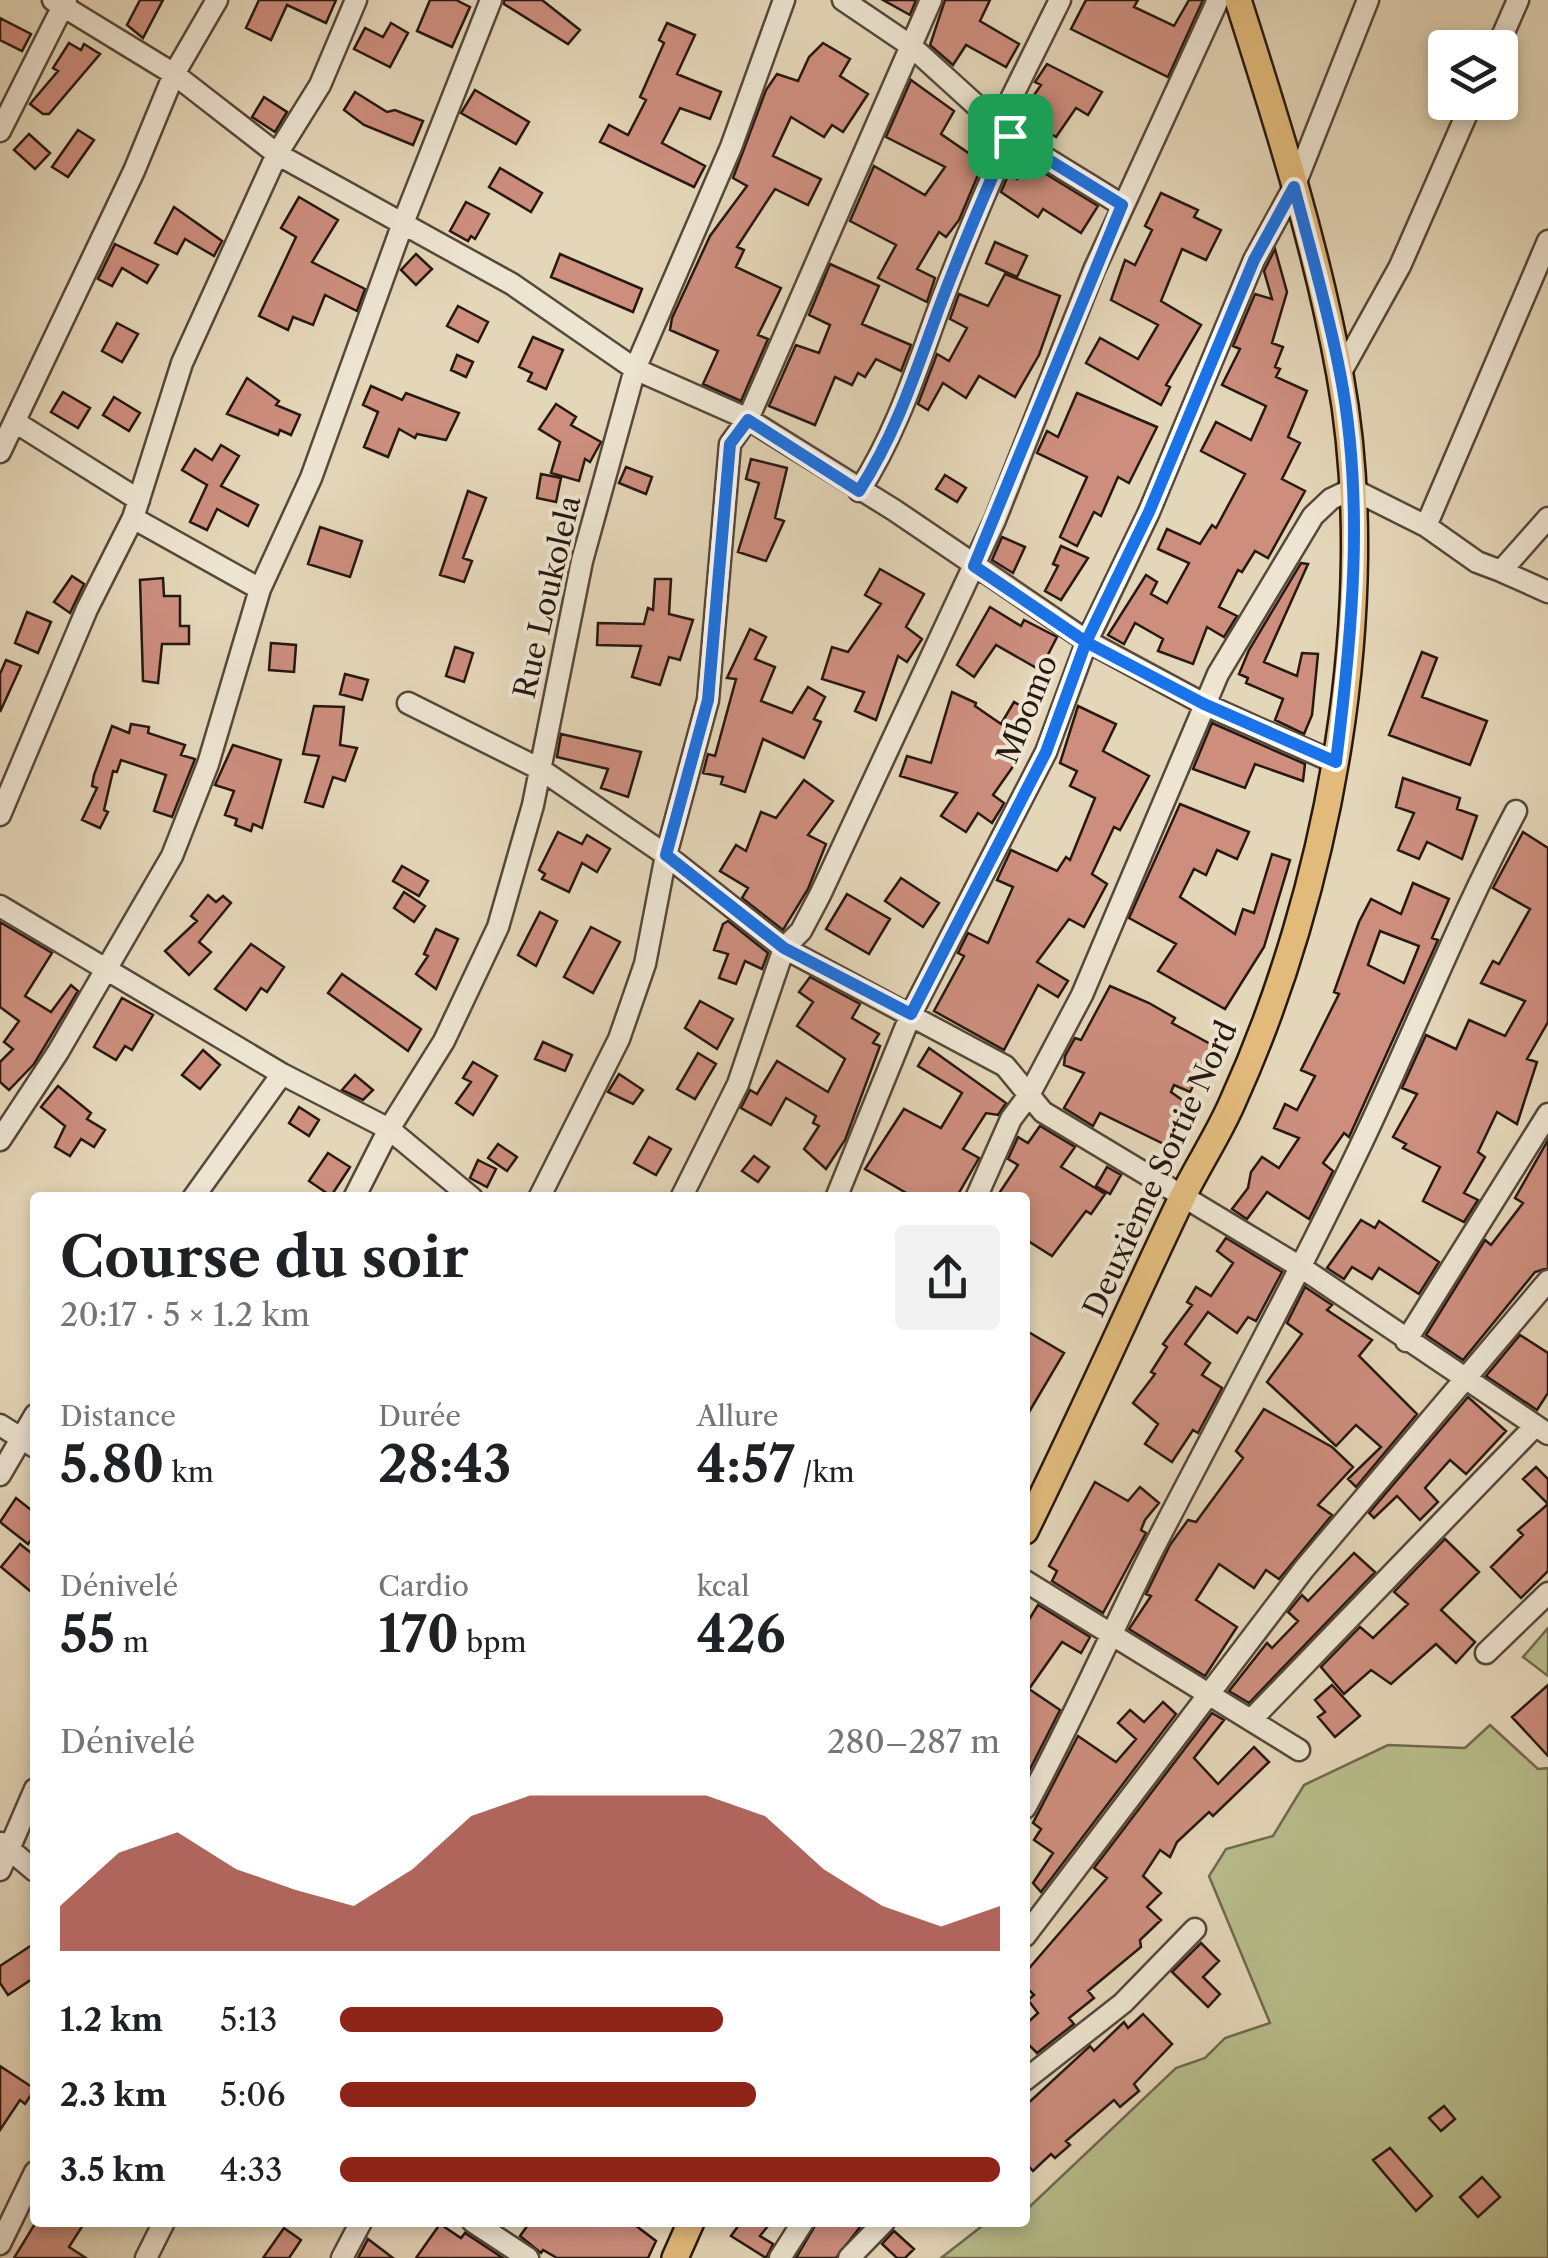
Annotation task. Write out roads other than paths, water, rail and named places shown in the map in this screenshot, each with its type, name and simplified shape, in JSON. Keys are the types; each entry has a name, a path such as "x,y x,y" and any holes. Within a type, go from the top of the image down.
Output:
{"main road":[{"name":"Deuxième Sortie Nord","path":"1030,1520 1182,1198 1233,1102 1276,990 1316,863 1336,762 1351,634 1352,489 1340,374 1294,187 1238,0"},
{"path":"674,2258 689,2227"}],"street":[{"path":"0,452 134,171 174,74 216,0"},
{"path":"0,816 87,609 136,509 182,362 277,154 320,86 356,0"},
{"path":"0,1140 172,856 208,764 260,589 311,478 403,222 492,0"},
{"name":"Rue Loukolela","path":"357,1192 389,1129 444,1041 498,927 540,768 582,561 635,368 732,147 784,0"},
{"path":"843,0 912,46 1004,131 1122,205"},
{"path":"541,1192 620,1039 645,964 666,855 708,700 730,444 748,420 931,0"},
{"path":"859,491 881,457 901,411 1004,131 1060,0"},
{"path":"685,1192 738,1084 784,948 801,931 820,895 974,566 1122,205 1218,0"},
{"name":"Mbomo","path":"838,1192 911,1014 1046,752 1086,642 1149,512 1254,260 1294,187 1368,0"},
{"path":"1505,30 1518,0"},
{"path":"0,131 61,2 174,74 277,154 512,284 635,368 748,420 894,510 1086,642 1204,704 1336,762"},
{"path":"1340,374 1400,266 1464,120"},
{"path":"1426,526 1548,240"},
{"path":"15,422 136,509 260,589"},
{"path":"979,1192 1011,1119 1030,1095 1082,995 1204,704 1259,602 1313,516 1331,499 1352,489 1426,526 1476,562 1548,592"},
{"path":"1501,571 1548,518"},
{"path":"408,703 540,768 666,855 784,948 1005,1066 1042,1112 1302,1268 1541,1430 1252,1720"},
{"path":"1030,1799 1070,1727 1112,1631 1302,1268 1405,1050 1470,896 1516,811"},
{"path":"0,906 282,1074 389,1129 465,1192"},
{"path":"197,1192 282,1074"},
{"path":"1406,1341 1548,1114"},
{"path":"1030,1929 1304,1569 1548,1281"},
{"path":"0,1425 26,1442 0,1475"},
{"path":"1030,1584 1299,1750"},
{"path":"1486,1653 1548,1593"},
{"path":"0,1870 5,1846 30,1798"},
{"path":"5,1846 30,1866"},
{"path":"1030,2076 1123,2003 1196,1930"},
{"path":"0,2244 30,2182"},
{"path":"146,2258 162,2227"},
{"path":"342,2258 358,2227"},
{"path":"481,2227 528,2258"},
{"path":"780,2258 799,2227"},
{"path":"848,2258 879,2227"}]}
